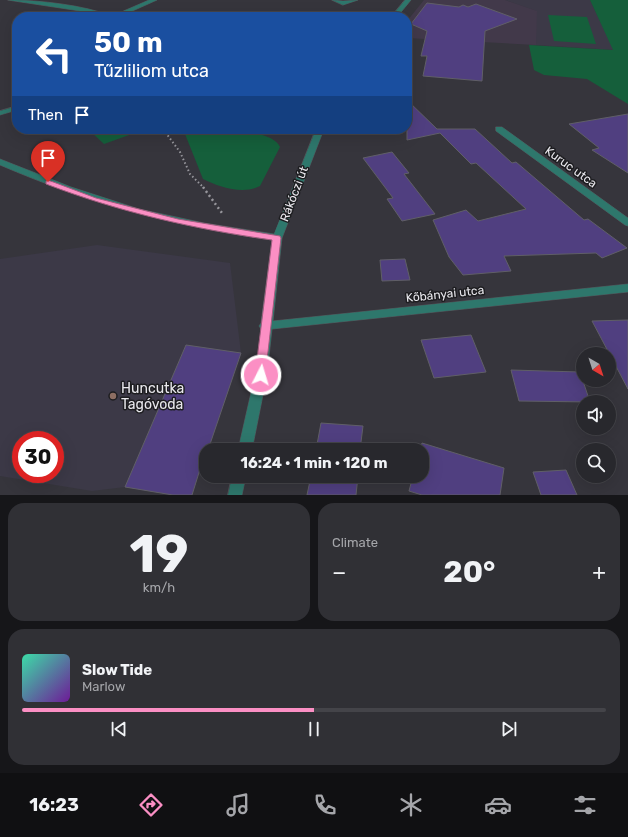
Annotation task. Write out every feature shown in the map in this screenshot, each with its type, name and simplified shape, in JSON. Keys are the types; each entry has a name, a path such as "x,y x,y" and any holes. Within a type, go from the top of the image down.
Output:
{"street":[{"path":"11,0 97,12"},
{"path":"126,12 154,0"},
{"path":"335,0 343,3 355,0"},
{"path":"400,0 408,0"},
{"path":"398,12 408,0"},
{"path":"0,113 12,109"},
{"name":"Kuruc utca","path":"499,129 628,223"},
{"name":"Rákóczi út","path":"246,443 261,375 265,326 277,238 318,134"},
{"path":"0,162 61,188 101,202 177,222 277,238"},
{"name":"Kőbányai utca","path":"265,326 628,288"},
{"path":"235,495 238,483"}],"path":[{"path":"167,134 180,152 190,174 209,193 235,232"}],"shaded area":[{"path":"424,0 505,0 537,11 536,45 412,38 412,15"},
{"path":"505,0 590,0 614,50 536,45 536,11"},
{"name":"Huncutka Tagóvoda","path":"97,245 230,263 241,353 210,443 199,443 199,472 192,495 173,495 125,487 92,491 43,483 64,483 64,431 12,431 12,478 0,476 0,259"}],"green space":[{"path":"590,0 628,0 628,104 587,79 544,75 534,70 529,45 613,50"},
{"path":"548,15 587,17 596,44 554,41"},
{"path":"93,134 132,134 104,144"},
{"path":"185,134 255,134 274,140 280,147 260,186 253,189 231,189 216,185 203,179"}],"building":[{"path":"427,3 459,7 463,5 468,7 476,4 517,19 485,31 482,81 423,76 427,56 421,56 427,31 412,24"},
{"path":"412,105 437,129 475,129 512,163 516,162 584,220 588,219 627,248 602,258 596,253 504,256 511,271 463,275 449,257 433,220 466,210 478,221 526,209 476,163 471,164 440,133 407,140 407,134 412,134"},
{"path":"628,114 628,173 592,150 599,148 569,124"},
{"path":"392,152 409,173 404,174 435,214 402,221 387,199 393,198 363,158"},
{"path":"405,259 410,280 382,281 380,260"},
{"path":"628,320 628,389 616,366 616,347 606,347 592,321"},
{"path":"471,335 486,372 434,378 421,340"},
{"path":"186,345 241,353 210,443 199,443 199,472 192,495 173,495 125,487"},
{"path":"511,370 576,372 576,387 585,387 588,395 576,395 576,402 519,401"},
{"path":"321,423 363,426 361,443 317,443"},
{"path":"429,445 504,468 500,495 422,495 409,491 411,483 429,483"},
{"path":"566,470 577,495 541,495 533,472"},
{"path":"310,483 357,483 356,495 307,495"}],"place":[{"name":"Huncutka Tagóvoda","path":"113,396"}],"route":[{"path":"48,182 61,188 132,211 216,230 277,238 265,326 261,375"}]}
